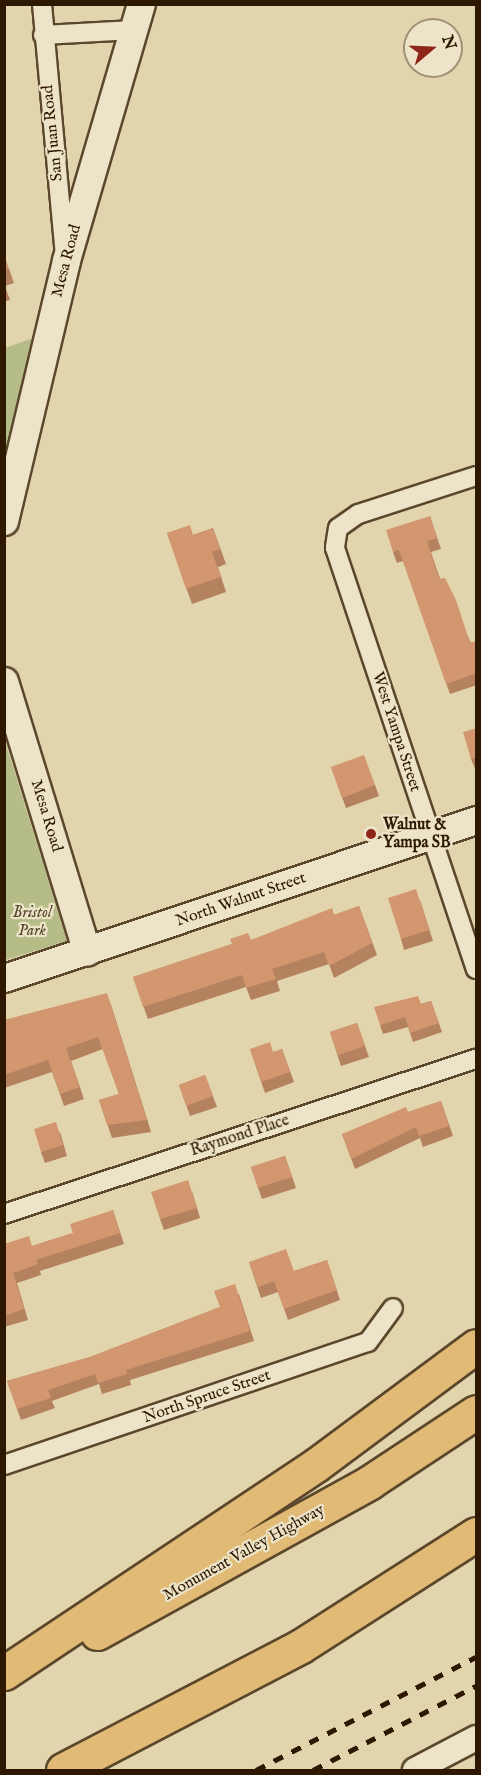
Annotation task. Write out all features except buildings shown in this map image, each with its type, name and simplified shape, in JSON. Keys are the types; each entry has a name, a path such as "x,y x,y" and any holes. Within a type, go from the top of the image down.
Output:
{"highway":[{"path":"4,1673 316,1465 477,1346"},
{"name":"Monument Valley Highway","path":"4,1682 229,1563 370,1482 477,1412"},
{"path":"301,1646 477,1534"},
{"path":"63,1770 301,1646 477,1560"}],"main road":[{"name":"Mesa Road","path":"4,521 66,261 138,17"},
{"name":"Mesa Road","path":"4,681 87,952"},
{"name":"North Walnut Street","path":"4,978 477,820"}],"street":[{"name":"San Juan Road","path":"42,4 43,35 66,261"},
{"path":"43,35 138,17"},
{"name":"West Yampa Street","path":"477,476 358,514 338,528 335,548 477,969"},
{"name":"Raymond Place","path":"4,1214 477,1059"},
{"name":"North Spruce Street","path":"4,1465 368,1342 393,1308"},
{"path":"415,1770 477,1738"}],"green space":[{"path":"39,336 5,468 5,348"},
{"name":"Bristol Park","path":"5,741 67,941 4,960"}],"railway":[{"path":"256,1770 476,1657"},
{"path":"313,1770 476,1686"}],"place":[{"name":"Walnut & Yampa SB","path":"371,834"}]}
